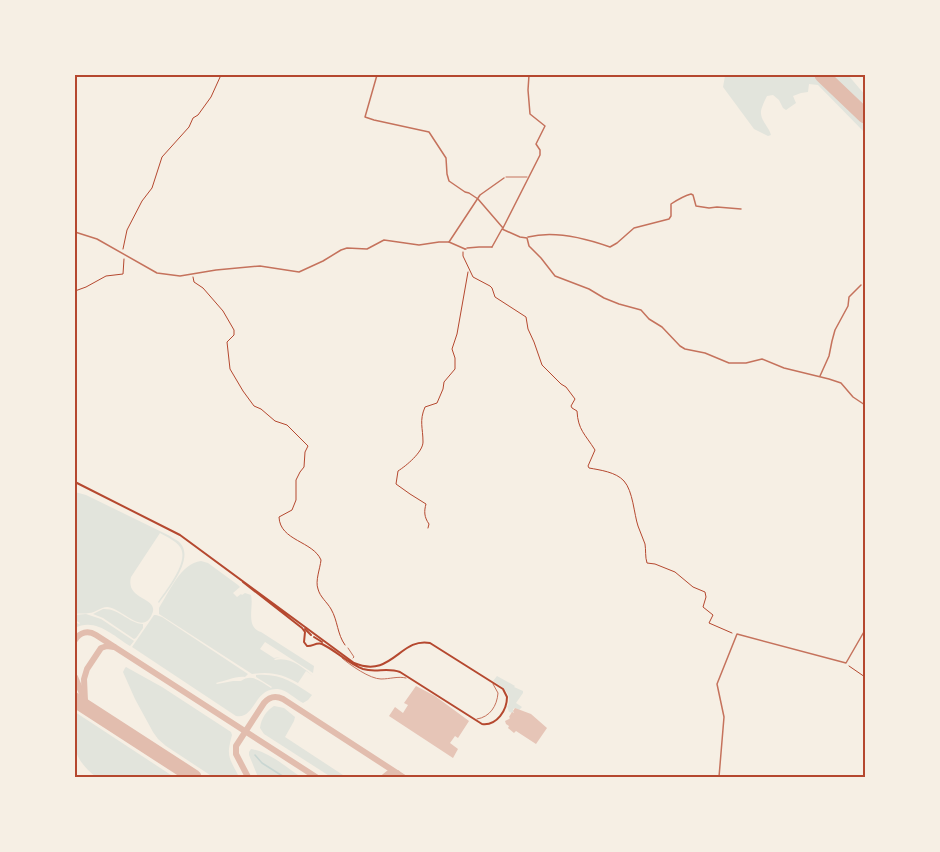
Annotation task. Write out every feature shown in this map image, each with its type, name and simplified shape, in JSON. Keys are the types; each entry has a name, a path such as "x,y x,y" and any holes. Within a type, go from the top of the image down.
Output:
{"main road":[{"path":"75,482 180,535 302,628 305,632 305,645 322,644 355,666 365,670 400,672 484,724 493,723 507,703 504,691 441,649 426,642 408,648 379,666 370,668 350,661 243,582"},
{"path":"287,613 313,636 333,648"},
{"path":"304,638 308,635 313,636"},
{"path":"313,636 315,641 313,645"}],"street":[{"path":"377,75 365,117 428,132 446,158 448,179 478,198 502,228 520,237 563,236 591,240 610,248 634,228 669,219 671,204 679,201 683,196 692,194 696,206 741,209"},
{"path":"75,232 97,239 157,273 180,276 260,266 299,272 343,249 368,249 386,240 419,245 449,242 465,249 492,247 540,155 536,144 545,126 530,114 529,75"},
{"path":"449,242 478,198 504,178 527,177"},
{"path":"527,238 529,246 555,276 612,301 641,310 649,319 663,327 685,349 705,353 729,363 743,364 762,358 782,367 820,376 841,383 853,397 865,405"},
{"path":"820,376 841,318 848,306 849,297 861,285"},
{"path":"719,777 724,717 717,684 736,634 846,663 865,630"},
{"path":"348,648 353,658"},
{"path":"338,654 352,666 374,678 408,678"},
{"path":"477,720 487,716 497,700 498,691 490,681"}],"path":[{"path":"75,291 106,276 123,274 123,246 127,230 142,201 152,188 162,157 189,127 193,118 198,115 211,97 221,75"},
{"path":"428,528 429,524 424,513 426,504 396,484 398,471 421,449 423,443 421,421 425,407 437,404 444,382 455,369 452,349 469,270 463,256 465,249"},
{"path":"469,270 475,279 492,288 495,297 526,317 542,365 566,387 575,399 571,406 577,411 578,424 583,435 595,450 589,468 607,471 626,483 636,512 647,563 675,572 693,587 705,592 703,607 712,615 709,623 736,634"},
{"path":"193,275 194,283 203,288 223,311 234,330 234,335 227,342 230,369 243,391 254,406 275,421 287,424 308,446 305,452 304,467 296,480 297,500 292,510 279,518 279,524 289,537 321,557 318,590 331,609 337,622 339,635 348,648"},
{"path":"846,663 865,677"}],"shaded area":[{"path":"817,75 865,121 865,133 818,85 809,84 808,92 793,96 796,103 786,110 773,95 767,96 761,114 771,135 768,136 754,129 723,87 725,76"},
{"path":"828,75 848,75 865,95 865,110"},
{"path":"75,492 86,495 170,536 183,547 183,564 159,603 182,560 180,547 176,543 160,533 131,577 133,591 151,604 153,609 148,620 143,623 107,607 91,613 75,614"},
{"path":"201,561 208,563 240,587 233,593 237,597 245,593 251,595 253,626 314,666 313,673 265,642 260,649 274,658 280,657 275,660 296,663 313,676 306,671 298,683 276,674 252,674 159,614 159,608 182,573 187,567"},
{"path":"109,609 143,624 143,628 134,639 93,614"},
{"path":"86,614 101,619 134,641 130,646 97,626 82,625 75,628 75,622 80,623 75,620 75,615"},
{"path":"154,615 162,617 248,674 245,677 217,684 253,678 271,688 256,675 272,675 292,682 312,695 303,703 281,690 270,690 259,698 247,713 236,716 132,647"},
{"path":"126,667 162,687 231,732 229,757 239,777 213,777 158,739 135,699 123,672"},
{"path":"497,676 523,691 516,703 522,707 519,710 515,708 513,713 509,712 508,694 493,681"},
{"path":"274,706 284,708 295,717 285,737 346,777 331,777 264,734 260,728 261,721"},
{"path":"75,712 174,777 96,777 77,755"},
{"path":"251,749 271,757 301,777 258,777 249,755"}],"building":[{"path":"416,686 435,696 469,721 458,738 455,736 450,743 458,749 453,758 389,716 395,707 403,713 408,705 404,703"},
{"path":"515,708 531,714 547,728 536,744 508,728 505,721 510,718 512,712 514,713"}],"waterway":[{"path":"255,755 262,763 284,777"}],"taxiway":[{"path":"75,640 84,633 96,635 316,777"},
{"path":"85,701 84,679 87,669 101,648 114,647"},
{"path":"75,677 92,711"},
{"path":"248,777 236,754 236,746 264,703 275,697 283,699 403,777"},
{"path":"384,777 389,773 397,773"}],"runway":[{"path":"822,75 865,116"},
{"path":"75,700 194,777"}]}
